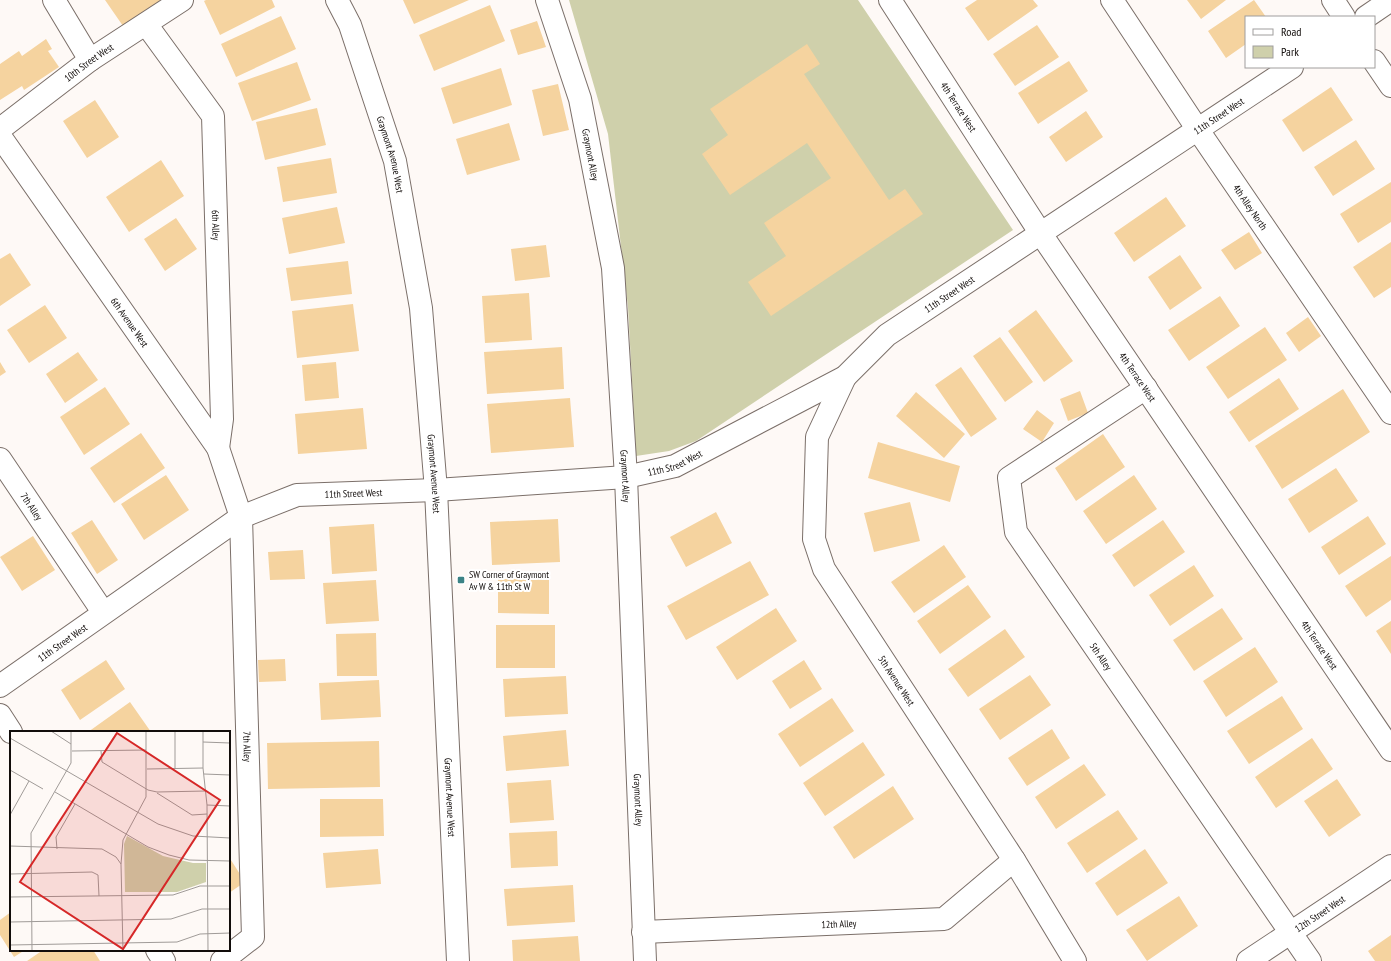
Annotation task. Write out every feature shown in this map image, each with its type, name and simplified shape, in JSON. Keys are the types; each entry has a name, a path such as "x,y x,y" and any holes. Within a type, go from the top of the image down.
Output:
{"street":[{"path":"54,0 90,60"},
{"name":"10th Street West","path":"0,129 90,60 182,0"},
{"name":"Graymont Avenue West","path":"337,0 350,25 395,161 422,308 436,490 458,961"},
{"name":"Graymont Alley","path":"547,0 580,99 613,268 626,477 645,961"},
{"name":"4th Terrace West","path":"890,0 1040,234 1391,750"},
{"name":"4th Alley North","path":"1112,0 1198,130 1391,413"},
{"path":"1333,0 1343,16"},
{"path":"1367,16 1391,0"},
{"name":"6th Alley","path":"146,24 213,116 222,419 218,448"},
{"path":"1375,62 1391,86"},
{"name":"11th Street West","path":"0,686 103,612 241,517 297,495 436,490 626,477 675,466 844,376 887,335 1291,68"},
{"name":"6th Avenue West","path":"0,136 218,448 241,517"},
{"name":"5th Avenue West","path":"844,376 817,436 814,539 824,569 1014,860 1075,961"},
{"name":"5th Alley","path":"1146,388 1009,478 1016,532 1310,961"},
{"name":"7th Alley","path":"0,459 103,612"},
{"name":"7th Alley","path":"222,961 253,937 241,517"},
{"path":"0,715 11,731"},
{"name":"12th Alley","path":"643,932 944,919 1014,860"},
{"name":"12th Street West","path":"1248,961 1391,866"},
{"path":"158,951 164,961"}],"green space":[{"path":"569,0 858,0 1013,230 696,441 669,451 636,456 628,307 608,134"}],"building":[{"path":"105,0 161,0 123,26"},
{"path":"272,0 275,7 220,35 204,1"},
{"path":"403,0 469,0 414,24"},
{"path":"977,0 1033,0 1038,6 988,41 965,8"},
{"path":"1187,0 1226,0 1201,19"},
{"path":"1254,0 1265,16 1245,16 1245,45 1226,58 1208,31"},
{"path":"490,5 505,41 434,71 419,35"},
{"path":"281,16 296,49 236,77 221,44"},
{"path":"537,21 546,47 518,55 510,30"},
{"path":"1037,25 1059,57 1015,86 993,54"},
{"path":"46,39 52,49 48,51 59,67 24,90 22,86 0,100 0,64 19,51 22,56"},
{"path":"807,44 820,64 804,74 889,200 905,189 923,214 771,316 748,282 786,256 764,223 831,178 807,143 730,195 702,154 728,135 710,109"},
{"path":"1069,61 1088,91 1038,124 1018,93"},
{"path":"297,62 311,100 252,121 238,83"},
{"path":"501,68 512,105 453,124 441,88"},
{"path":"558,84 569,130 543,136 532,90"},
{"path":"1331,87 1353,120 1303,152 1282,120"},
{"path":"95,100 119,137 87,158 63,121"},
{"path":"317,108 326,145 265,160 256,122"},
{"path":"1086,111 1103,137 1066,162 1049,137"},
{"path":"509,123 520,160 467,175 456,139"},
{"path":"1356,140 1375,169 1333,196 1314,167"},
{"path":"331,158 337,193 283,202 277,167"},
{"path":"161,160 184,196 129,232 106,197"},
{"path":"1391,182 1391,222 1358,243 1340,214"},
{"path":"1166,197 1186,226 1134,262 1114,233"},
{"path":"337,207 345,243 289,254 282,218"},
{"path":"176,218 197,249 165,271 144,239"},
{"path":"1249,232 1262,253 1235,270 1221,250"},
{"path":"1391,242 1391,287 1374,298 1353,267"},
{"path":"546,245 550,277 515,281 511,249"},
{"path":"10,253 31,285 0,306 0,259"},
{"path":"1180,255 1202,288 1170,310 1148,277"},
{"path":"348,261 352,294 291,301 286,268"},
{"path":"529,293 532,340 485,343 482,296"},
{"path":"1220,296 1240,326 1189,361 1168,330"},
{"path":"353,304 359,351 297,358 292,311"},
{"path":"45,305 67,338 29,363 7,330"},
{"path":"1036,310 1073,361 1044,382 1008,331"},
{"path":"1308,317 1321,336 1299,352 1286,333"},
{"path":"1265,327 1287,360 1228,399 1206,367"},
{"path":"1000,337 1033,382 1005,402 973,356"},
{"path":"562,347 564,389 487,394 484,352"},
{"path":"78,352 98,380 65,403 46,374"},
{"path":"0,362 6,372 0,376"},
{"path":"336,362 339,398 305,401 302,365"},
{"path":"961,367 997,419 971,437 935,385"},
{"path":"1279,378 1299,409 1249,442 1229,412"},
{"path":"105,387 130,424 84,455 60,417"},
{"path":"1343,389 1370,432 1282,489 1255,446"},
{"path":"1080,391 1088,413 1068,421 1060,399"},
{"path":"916,392 965,434 944,458 896,416"},
{"path":"570,398 574,447 491,453 487,404"},
{"path":"363,408 367,449 298,454 295,414"},
{"path":"1037,410 1054,423 1042,442 1023,429"},
{"path":"141,433 165,468 114,503 90,468"},
{"path":"1103,434 1125,467 1076,501 1055,468"},
{"path":"878,442 960,466 950,502 868,478"},
{"path":"1336,468 1358,501 1309,533 1288,499"},
{"path":"166,475 189,510 144,540 121,504"},
{"path":"1134,475 1157,509 1106,544 1083,511"},
{"path":"910,502 920,541 874,552 864,513"},
{"path":"716,512 732,543 686,567 670,537"},
{"path":"1368,516 1386,544 1339,575 1321,547"},
{"path":"558,519 560,562 492,565 490,522"},
{"path":"92,520 118,560 97,574 71,533"},
{"path":"1163,520 1185,552 1134,587 1112,555"},
{"path":"374,524 377,571 332,574 329,527"},
{"path":"33,536 55,570 22,591 0,557"},
{"path":"944,545 966,577 914,613 891,582"},
{"path":"303,550 305,579 270,580 268,552"},
{"path":"1391,556 1391,600 1366,617 1345,586"},
{"path":"750,561 769,595 686,640 667,606"},
{"path":"1194,565 1214,596 1170,626 1149,595"},
{"path":"498,579 549,579 549,614 498,613"},
{"path":"376,580 379,621 326,624 323,583"},
{"path":"968,585 991,617 940,654 917,621"},
{"path":"776,608 797,641 737,680 716,647"},
{"path":"1222,608 1243,639 1194,671 1173,640"},
{"path":"1391,621 1391,654 1376,631"},
{"path":"496,625 555,625 555,668 496,668"},
{"path":"1005,629 1025,657 968,697 948,669"},
{"path":"376,633 377,676 337,676 336,634"},
{"path":"1255,647 1278,682 1226,717 1203,681"},
{"path":"285,659 286,681 259,682 258,660"},
{"path":"106,660 125,689 80,720 61,690"},
{"path":"804,660 822,689 790,709 772,681"},
{"path":"1030,675 1051,705 1000,740 979,709"},
{"path":"566,676 568,714 505,717 503,679"},
{"path":"379,680 381,717 321,720 319,683"},
{"path":"1282,696 1303,729 1249,764 1227,731"},
{"path":"832,698 854,731 800,767 778,734"},
{"path":"130,702 150,731 89,731"},
{"path":"1052,729 1070,758 1027,786 1008,758"},
{"path":"566,730 569,766 506,771 503,736"},
{"path":"1312,738 1333,769 1276,808 1255,777"},
{"path":"379,741 380,787 268,789 267,743"},
{"path":"863,742 885,775 825,816 803,783"},
{"path":"1084,764 1106,795 1056,829 1035,797"},
{"path":"1337,779 1361,815 1329,837 1304,801"},
{"path":"551,780 554,820 510,823 507,783"},
{"path":"893,786 914,819 854,859 833,827"},
{"path":"320,799 383,799 384,836 320,837"},
{"path":"1118,810 1138,839 1087,873 1067,843"},
{"path":"557,831 558,866 511,868 509,833"},
{"path":"378,849 381,884 326,888 323,853"},
{"path":"1145,849 1168,883 1117,916 1095,883"},
{"path":"230,859 245,882 230,892"},
{"path":"573,885 575,922 507,926 504,889"},
{"path":"1179,896 1198,926 1147,961 1126,930"},
{"path":"10,913 10,951 0,935 0,920"},
{"path":"1391,935 1391,961 1375,961 1368,951"},
{"path":"578,936 580,961 513,961 512,940"},
{"path":"10,951 23,951 14,957"},
{"path":"42,951 94,951 100,961 27,961"}],"place":[{"name":"SW Corner of Graymont Av W & 11th St W","path":"461,580"}]}
